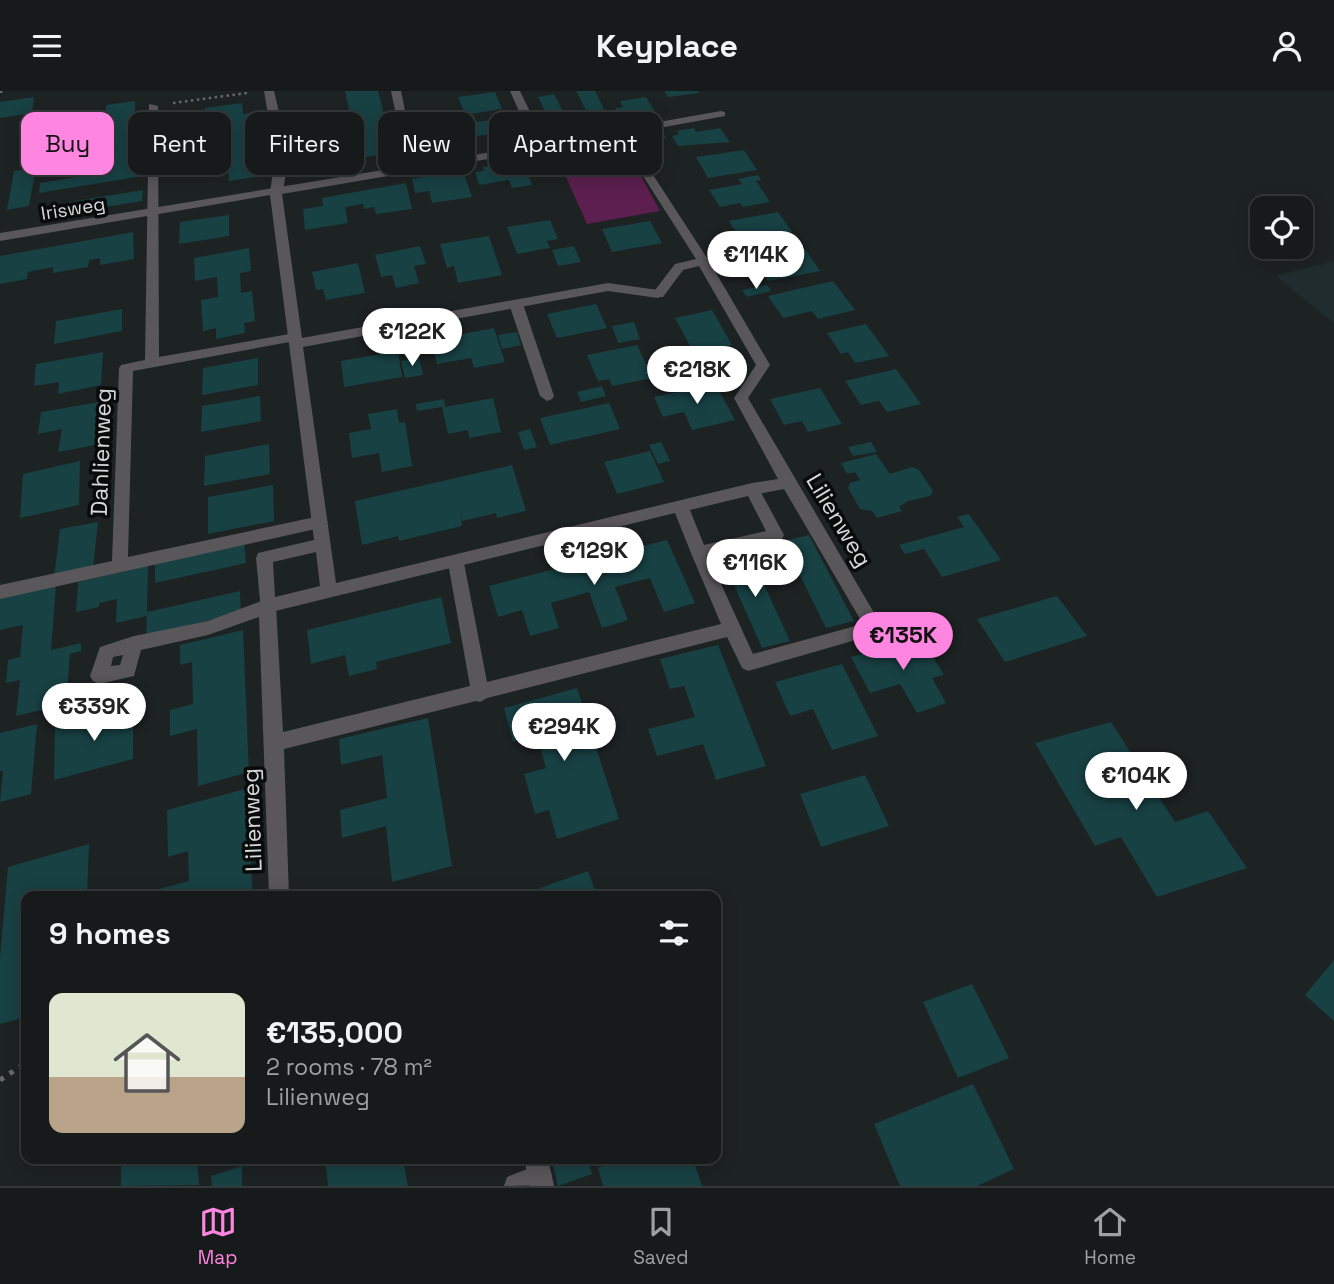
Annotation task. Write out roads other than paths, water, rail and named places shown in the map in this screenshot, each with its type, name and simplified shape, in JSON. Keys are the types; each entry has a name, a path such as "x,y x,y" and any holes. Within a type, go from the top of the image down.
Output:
{"street":[{"path":"269,91 279,142 282,180 276,193 330,592"},
{"path":"396,91 401,112"},
{"path":"515,91 525,112"},
{"path":"152,363 153,106"},
{"path":"662,124 721,114"},
{"name":"Irisweg","path":"0,237 378,174"},
{"name":"Irisweg","path":"648,175 703,261"},
{"name":"Dahlienweg","path":"120,565 126,368 608,287 658,293 679,267 703,261"},
{"name":"Lilienweg","path":"681,508 748,663 874,628 741,398 763,365 703,261"},
{"path":"516,304 547,396"},
{"path":"134,643 242,619 267,607 788,482"},
{"path":"699,553 776,535 752,489"},
{"path":"0,592 320,522"},
{"name":"Lilienweg","path":"279,891 264,558 323,544"},
{"path":"456,563 480,694"},
{"name":"Lilienweg","path":"274,743 480,694 732,629"},
{"path":"516,1186 539,1174"}]}
